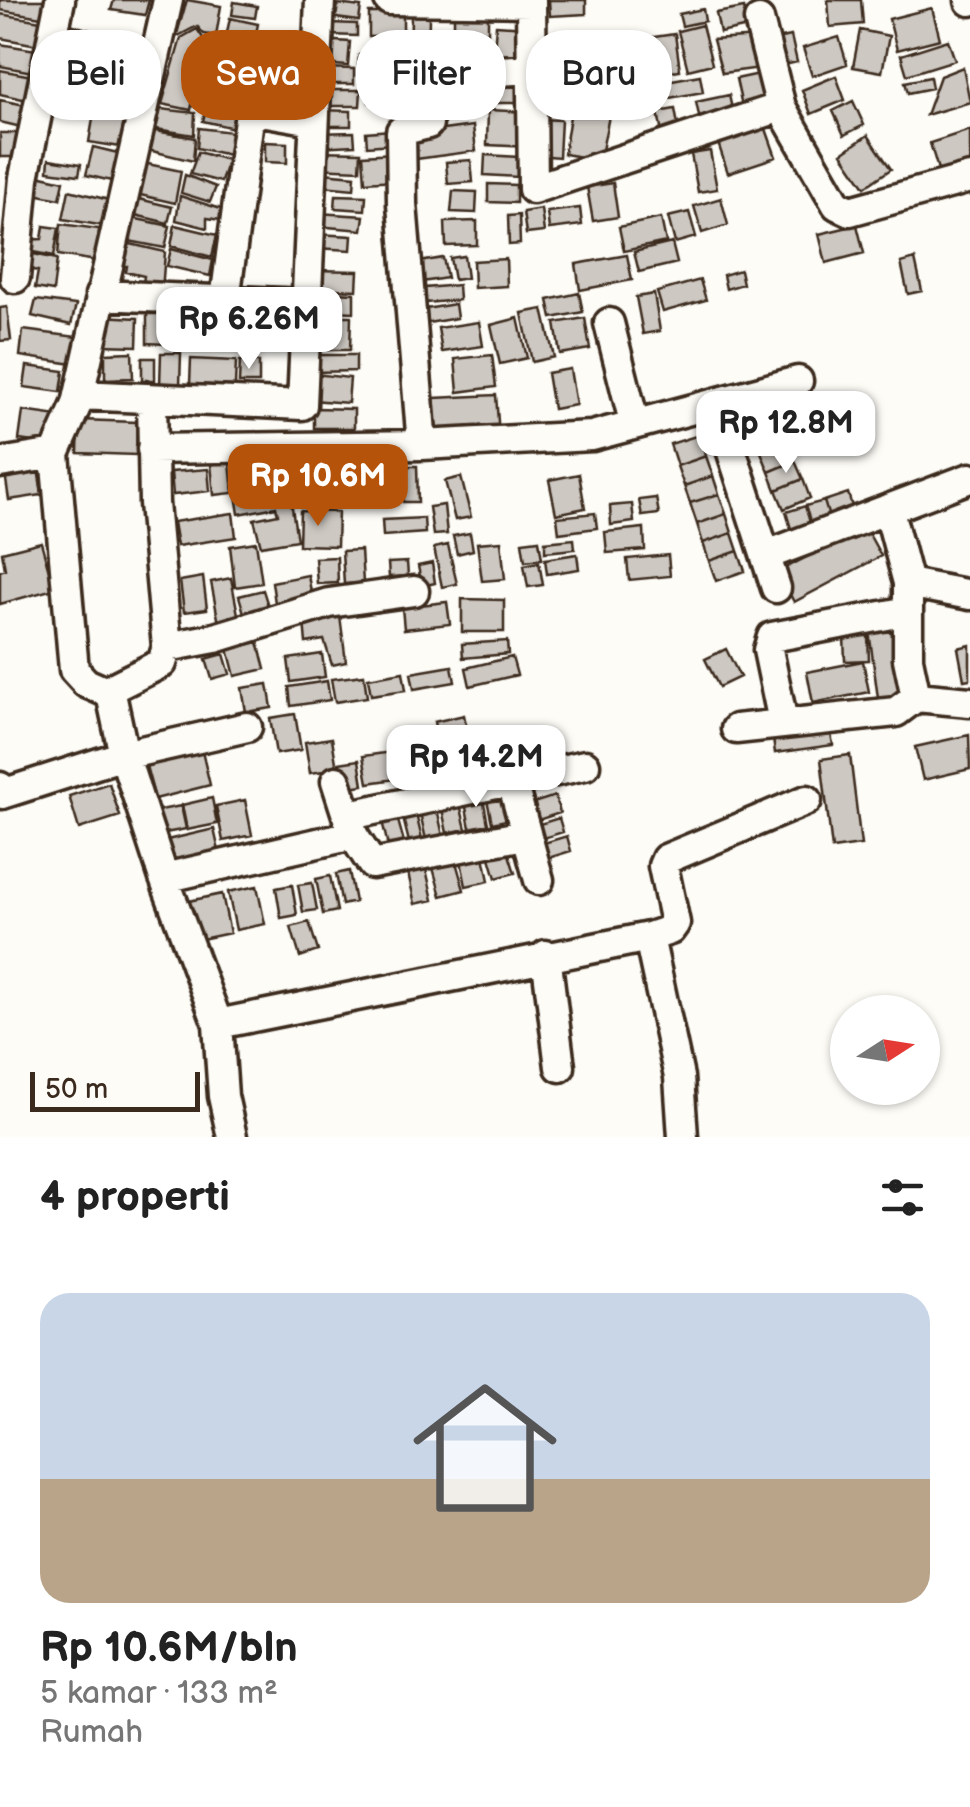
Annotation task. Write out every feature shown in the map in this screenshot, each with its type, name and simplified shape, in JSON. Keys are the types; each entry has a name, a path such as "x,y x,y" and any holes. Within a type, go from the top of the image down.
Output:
{"street":[{"path":"15,278 24,178 60,0"},
{"path":"111,694 86,683 74,670 55,454 79,396 168,0"},
{"path":"318,30 320,0"},
{"path":"389,0 531,1 532,30"},
{"path":"759,20 781,107 837,204 850,211 970,178"},
{"path":"422,445 402,204 401,131 428,124 426,75 526,69"},
{"path":"534,120 533,189 781,107"},
{"path":"225,300 248,120"},
{"path":"79,396 302,405 313,120"},
{"path":"100,295 306,304"},
{"path":"610,323 634,422"},
{"path":"152,450 422,445 592,436 798,381"},
{"path":"152,400 152,450 168,647 162,663 114,686 111,694 124,755 218,1024 223,1096 232,1137"},
{"path":"708,408 726,434 776,588"},
{"path":"0,464 55,454"},
{"path":"767,555 970,478"},
{"path":"889,511 908,583 908,659 916,697"},
{"path":"908,583 970,596"},
{"path":"168,647 214,638 329,603 414,591"},
{"path":"783,722 768,650 772,637 908,611"},
{"path":"736,728 896,712 916,697 970,702"},
{"path":"1,792 124,755 247,727"},
{"path":"164,878 585,765"},
{"path":"336,781 351,826 372,864 526,835"},
{"path":"512,782 539,880"},
{"path":"218,1024 664,934 675,923 663,866 666,858 806,800"},
{"path":"649,938 679,1077 682,1137"},
{"path":"546,955 560,1067"}],"building":[{"path":"0,0 50,0 47,18 0,10"},
{"path":"114,0 149,0 145,15 111,10"},
{"path":"187,0 221,6 217,30 200,30 197,26 181,30 176,37"},
{"path":"549,0 586,0 586,14 550,16"},
{"path":"828,0 861,0 863,24 830,27"},
{"path":"234,2 257,6 255,18 232,15"},
{"path":"338,4 361,7 359,21 336,18"},
{"path":"454,8 488,8 488,30 454,30"},
{"path":"744,8 748,27 720,33 716,13"},
{"path":"932,8 940,39 897,50 889,19"},
{"path":"703,9 705,21 682,26 679,14"},
{"path":"369,13 403,13 403,30 369,30"},
{"path":"0,14 41,21 40,30 30,30 30,44 0,38"},
{"path":"411,16 429,17 429,30 411,30"},
{"path":"230,18 258,24 257,30 227,30"},
{"path":"67,23 90,30 66,30"},
{"path":"330,23 357,24 356,36 336,35 336,30 329,30"},
{"path":"496,25 526,27 524,64 506,63 506,30 496,30"},
{"path":"702,25 712,64 688,70 678,31"},
{"path":"860,30 889,36 882,72 853,67"},
{"path":"675,34 680,70 672,71"},
{"path":"791,36 797,62 776,67 770,40"},
{"path":"759,37 761,68 722,73 713,40"},
{"path":"839,37 847,64 812,76 803,48"},
{"path":"181,38 181,108 162,104"},
{"path":"948,40 955,60 907,75 901,55"},
{"path":"336,41 350,42 348,66 336,65"},
{"path":"0,44 30,49 30,72 0,66"},
{"path":"963,67 970,102 926,115 940,76"},
{"path":"336,68 354,69 354,84 336,84"},
{"path":"0,70 30,76 27,100 0,94"},
{"path":"764,73 771,109 744,115 736,79"},
{"path":"700,75 703,92 672,98 672,80"},
{"path":"836,76 845,100 811,114 802,90"},
{"path":"506,77 526,77 526,103 506,103"},
{"path":"930,77 932,88 908,93 905,82"},
{"path":"336,90 356,90 356,106 336,106"},
{"path":"729,95 735,123 702,130 696,102"},
{"path":"0,100 25,105 21,127 0,122"},
{"path":"853,101 864,125 844,135 833,111"},
{"path":"161,109 181,111 181,120 195,120 194,135 156,129"},
{"path":"675,109 679,131 662,134 659,120 672,120"},
{"path":"336,111 351,111 351,126 319,126 319,120 336,120"},
{"path":"506,111 526,112 526,120 531,120 530,147 487,145 488,120 506,120"},
{"path":"93,120 137,120 133,149 89,142"},
{"path":"203,120 236,120 234,128"},
{"path":"540,120 561,120 559,157 538,155"},
{"path":"569,120 608,120 600,160 564,154"},
{"path":"473,126 476,151 416,159 413,134"},
{"path":"765,126 776,157 728,173 718,143"},
{"path":"199,128 240,133 234,156 197,148"},
{"path":"150,130 195,138 193,161 148,150"},
{"path":"391,130 392,144 367,146 366,132"},
{"path":"970,130 970,163 939,173 930,143"},
{"path":"354,132 355,145 316,147 316,133"},
{"path":"0,133 21,133 21,157 0,157"},
{"path":"868,135 891,169 865,187 842,153"},
{"path":"265,142 287,143 287,163 265,162"},
{"path":"93,147 130,156 124,184 86,175"},
{"path":"315,151 361,152 360,170 315,168"},
{"path":"710,151 717,189 698,192 691,154"},
{"path":"198,152 228,160 221,182 190,174"},
{"path":"393,153 395,180 365,182 363,155"},
{"path":"485,155 519,157 518,177 484,175"},
{"path":"49,159 81,164 79,175 48,171"},
{"path":"471,160 473,182 448,184 446,162"},
{"path":"143,163 181,171 175,203 136,194"},
{"path":"323,173 355,176 354,189 322,186"},
{"path":"33,174 64,181 60,199 29,193"},
{"path":"185,175 216,187 210,202 181,193"},
{"path":"613,183 618,217 593,221 587,187"},
{"path":"488,184 516,185 516,203 488,202"},
{"path":"69,190 109,200 105,226 63,219"},
{"path":"453,191 477,192 476,213 451,212"},
{"path":"336,195 366,196 365,210 335,208"},
{"path":"180,196 224,210 221,220 207,218 207,228 176,220"},
{"path":"135,198 172,207 168,223 131,214"},
{"path":"721,198 728,225 702,233 694,206"},
{"path":"580,208 582,225 549,229 547,212"},
{"path":"541,209 544,232 526,234 523,212"},
{"path":"689,212 696,237 675,243 668,217"},
{"path":"317,213 364,216 362,230 316,226"},
{"path":"519,215 520,244 509,245 508,216"},
{"path":"127,217 170,226 165,248 124,240"},
{"path":"661,218 666,242 624,251 619,227"},
{"path":"477,221 477,245 446,246 445,222"},
{"path":"61,224 99,229 97,261 58,255"},
{"path":"175,225 217,235 212,257 171,246"},
{"path":"857,225 864,253 826,263 819,234"},
{"path":"44,226 59,228 54,256 24,250 25,240 42,239"},
{"path":"316,234 352,236 351,250 315,248"},
{"path":"126,243 165,252 162,291 142,290 144,276 126,272 127,266 120,266"},
{"path":"672,243 677,263 639,272 634,252"},
{"path":"171,249 213,260 210,276 167,266"},
{"path":"24,252 57,259 53,291 35,288 38,271 22,268"},
{"path":"627,255 632,280 580,290 576,264"},
{"path":"464,256 467,278 454,280 450,258"},
{"path":"443,258 447,278 422,282 419,262"},
{"path":"506,259 507,286 474,288 473,261"},
{"path":"915,259 922,291 908,294 901,263"},
{"path":"313,270 358,271 357,290 312,288"},
{"path":"740,270 743,284 726,289 723,275"},
{"path":"700,280 706,300 663,312 657,292"},
{"path":"458,285 459,300 426,303 425,288"},
{"path":"314,291 354,293 354,312 313,310"},
{"path":"579,293 583,312 552,318 548,300"},
{"path":"654,294 660,331 643,334 636,297"},
{"path":"36,300 76,305 71,325 32,316"},
{"path":"455,304 457,318 428,323 426,309"},
{"path":"7,307 11,340 0,341 0,308"},
{"path":"236,307 236,343 216,344 215,308"},
{"path":"240,308 260,309 259,346 239,346"},
{"path":"294,309 296,349 267,351 265,310"},
{"path":"543,309 554,357 532,362 522,313"},
{"path":"196,310 212,310 211,347 196,347"},
{"path":"147,314 166,314 165,344 147,343"},
{"path":"101,316 138,318 137,346 100,345"},
{"path":"169,316 191,316 190,346 169,346"},
{"path":"315,316 351,316 350,350 314,350"},
{"path":"518,318 527,358 500,364 491,325"},
{"path":"585,318 590,349 560,354 555,323"},
{"path":"479,322 483,346 442,352 438,328"},
{"path":"23,330 77,337 73,364 20,356"},
{"path":"132,352 133,378 105,379 105,353"},
{"path":"161,353 181,353 180,385 160,385"},
{"path":"313,355 356,355 356,371 313,372"},
{"path":"492,355 496,387 458,392 455,359"},
{"path":"142,358 155,358 155,380 142,380"},
{"path":"191,359 236,361 235,386 190,384"},
{"path":"240,361 259,362 259,383 239,383"},
{"path":"27,366 64,371 61,392 24,387"},
{"path":"570,369 576,405 553,409 547,373"},
{"path":"315,374 350,378 348,403 312,400"},
{"path":"496,395 499,435 436,438 434,398"},
{"path":"825,401 840,442 821,448 806,407"},
{"path":"314,408 354,409 354,428 314,428"},
{"path":"23,411 58,416 55,445 19,440"},
{"path":"79,420 137,422 136,455 78,453"},
{"path":"779,420 786,439 761,447 755,428"},
{"path":"699,435 706,456 677,466 670,444"},
{"path":"787,442 795,461 769,472 761,452"},
{"path":"706,456 713,476 684,486 677,466"},
{"path":"358,461 360,497 340,499 338,462"},
{"path":"795,461 803,479 776,490 769,472"},
{"path":"230,462 233,493 214,495 211,464"},
{"path":"381,466 397,466 397,504 381,504"},
{"path":"403,466 417,466 418,502 403,502"},
{"path":"38,468 42,495 9,500 5,473"},
{"path":"208,469 210,491 173,495 171,472"},
{"path":"296,471 331,471 331,495 296,495"},
{"path":"579,474 585,508 556,514 549,480"},
{"path":"713,476 719,494 690,503 684,486"},
{"path":"461,477 471,517 455,520 445,481"},
{"path":"803,479 810,498 784,509 776,490"},
{"path":"288,481 297,540 261,546 254,519 278,514 276,507 239,514 235,488"},
{"path":"848,493 855,517 831,524 824,501"},
{"path":"719,494 726,514 697,524 690,503"},
{"path":"656,498 659,514 642,516 639,500"},
{"path":"824,501 831,524 813,530 805,506"},
{"path":"632,504 634,522 611,525 610,506"},
{"path":"444,505 447,534 433,535 429,507"},
{"path":"805,506 814,536 795,542 786,512"},
{"path":"300,511 338,512 337,546 299,545"},
{"path":"233,513 236,537 177,546 173,522"},
{"path":"595,513 597,528 559,533 557,517"},
{"path":"726,514 732,533 703,543 697,524"},
{"path":"424,518 425,533 383,536 382,520"},
{"path":"865,527 881,556 794,602 778,572"},
{"path":"644,528 645,550 607,553 605,532"},
{"path":"470,533 473,550 457,554 453,536"},
{"path":"732,533 738,551 709,561 703,543"},
{"path":"574,539 575,549 545,552 545,542"},
{"path":"539,540 542,559 525,561 522,542"},
{"path":"501,541 505,579 482,581 477,543"},
{"path":"41,542 54,589 0,604 0,571 5,569 2,552"},
{"path":"256,542 262,583 235,587 230,546"},
{"path":"448,545 457,584 442,587 434,548"},
{"path":"361,550 363,583 344,584 342,551"},
{"path":"738,551 745,571 716,581 709,561"},
{"path":"577,554 579,569 547,574 545,559"},
{"path":"668,555 670,576 629,580 627,559"},
{"path":"337,557 338,583 317,584 315,558"},
{"path":"407,562 408,576 389,577 388,563"},
{"path":"539,562 543,585 528,587 524,565"},
{"path":"432,563 435,583 422,586 418,566"},
{"path":"308,575 313,603 276,610 272,582"},
{"path":"203,577 207,609 184,612 180,581"},
{"path":"231,578 241,630 221,634 211,582"},
{"path":"263,590 268,606 244,613 239,596"},
{"path":"462,599 504,600 504,632 462,632"},
{"path":"447,602 450,624 404,629 402,607"},
{"path":"340,616 346,662 332,665 324,640 306,643 304,621"},
{"path":"896,617 908,702 879,706 868,623"},
{"path":"844,636 868,636 869,660 845,661"},
{"path":"507,641 508,654 463,658 462,644"},
{"path":"258,642 265,669 235,676 228,649"},
{"path":"970,645 970,679 964,680 958,648"},
{"path":"726,649 740,677 719,687 705,659"},
{"path":"224,654 230,674 212,679 206,659"},
{"path":"322,654 325,677 291,682 288,659"},
{"path":"512,657 517,675 470,686 466,668"},
{"path":"863,661 869,692 813,703 807,672"},
{"path":"452,666 455,682 414,689 411,673"},
{"path":"403,672 406,690 371,695 368,678"},
{"path":"364,675 367,697 335,702 331,679"},
{"path":"327,681 330,700 291,706 289,687"},
{"path":"268,684 272,708 246,712 242,688"},
{"path":"295,714 301,750 276,754 270,718"},
{"path":"464,715 475,766 445,772 434,722"},
{"path":"829,722 833,745 775,753 772,731"},
{"path":"969,735 970,769 923,780 915,747"},
{"path":"332,738 337,769 310,773 305,742"},
{"path":"426,738 430,758 403,764 398,744"},
{"path":"201,747 210,785 155,799 145,762"},
{"path":"392,752 396,779 368,783 363,756"},
{"path":"850,755 861,845 832,849 821,759"},
{"path":"359,760 363,785 344,788 339,763"},
{"path":"428,763 431,783 405,788 401,768"},
{"path":"109,783 120,816 79,829 69,796"},
{"path":"500,792 506,820 492,823 486,795"},
{"path":"482,793 488,824 470,828 464,797"},
{"path":"555,796 560,813 532,822 527,805"},
{"path":"212,798 217,824 187,830 182,805"},
{"path":"245,800 252,835 223,841 216,806"},
{"path":"459,800 466,829 447,833 441,804"},
{"path":"436,804 443,836 426,840 419,808"},
{"path":"181,806 186,829 160,834 155,811"},
{"path":"416,814 422,839 409,842 403,818"},
{"path":"397,817 404,842 388,846 382,821"},
{"path":"559,818 563,832 537,840 533,826"},
{"path":"214,829 219,851 173,862 167,840"},
{"path":"567,836 571,851 542,860 537,845"},
{"path":"507,848 515,873 496,878 489,854"},
{"path":"484,856 489,881 466,886 461,861"},
{"path":"456,862 464,890 441,896 433,868"},
{"path":"426,869 433,900 415,904 408,873"},
{"path":"349,871 355,902 342,905 336,874"},
{"path":"330,876 337,911 323,914 316,879"},
{"path":"312,883 317,910 303,912 298,885"},
{"path":"292,885 297,915 281,918 276,888"},
{"path":"257,886 265,924 236,930 228,892"},
{"path":"222,894 230,933 192,941 184,902"},
{"path":"309,922 318,951 300,957 291,927"}]}
